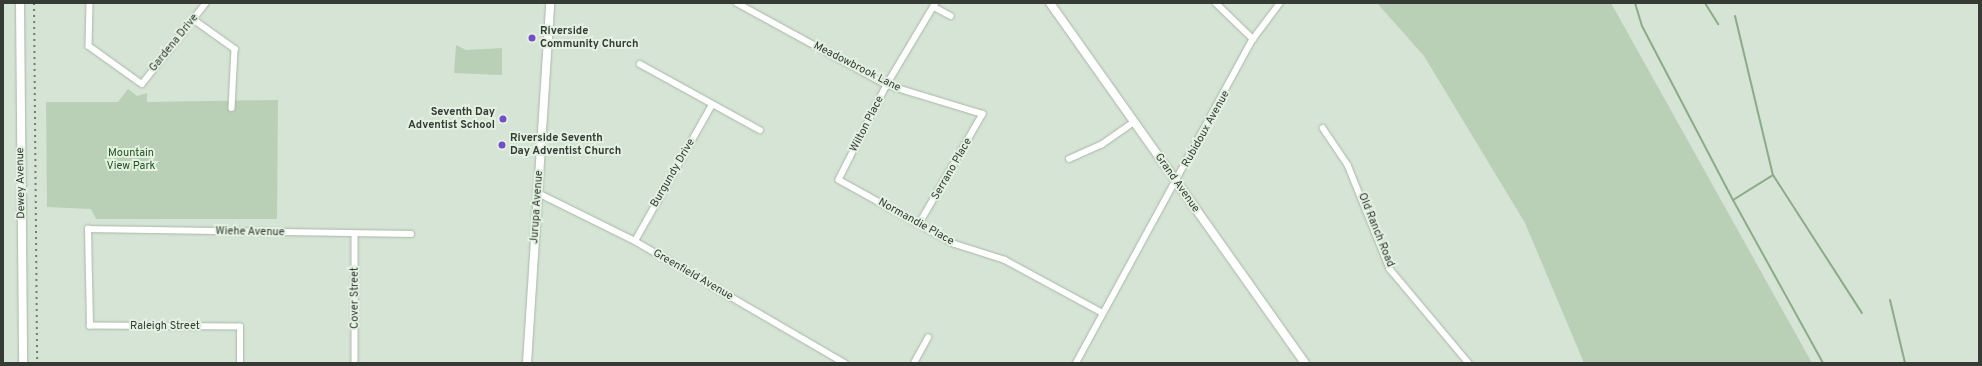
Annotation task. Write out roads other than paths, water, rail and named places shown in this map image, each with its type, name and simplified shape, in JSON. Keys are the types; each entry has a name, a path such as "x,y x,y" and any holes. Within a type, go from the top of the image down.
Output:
{"street":[{"name":"Dewey Avenue","path":"20,3 23,363"},
{"name":"Gardena Drive","path":"90,3 89,46 142,84 206,3"},
{"name":"Jurupa Avenue","path":"527,363 550,3"},
{"name":"Meadowbrook Lane","path":"737,3 887,85 983,114"},
{"name":"Grand Avenue","path":"1050,3 1305,363"},
{"path":"1216,3 1253,39"},
{"name":"Rubidoux Avenue","path":"1076,363 1253,39 1280,3"},
{"name":"Wilton Place","path":"839,180 887,85 935,5 951,16"},
{"path":"193,19 235,49 232,108"},
{"path":"640,64 712,105 760,130"},
{"name":"Burgundy Drive","path":"635,241 712,105"},
{"name":"Serrano Place","path":"920,222 983,114"},
{"path":"1069,159 1101,145 1134,122"},
{"name":"Old Ranch Road","path":"1323,128 1348,165 1390,269 1469,363"},
{"name":"Normandie Place","path":"839,180 920,222 954,244 1005,260 1103,313"},
{"name":"Greenfield Avenue","path":"538,193 635,241 845,363"},
{"name":"Wiehe Avenue","path":"90,326 88,229 411,234"},
{"name":"Cover Street","path":"355,234 356,363"},
{"name":"Raleigh Street","path":"90,326 240,327 240,363"},
{"path":"914,363 928,338"}],"waterway":[{"path":"1635,3 1642,26 1733,200 1823,363"},
{"path":"1705,3 1718,24"},
{"path":"1735,16 1773,175"},
{"path":"1733,200 1773,175 1862,313"},
{"path":"1890,300 1905,363"}],"railway":[{"path":"34,3 37,363"}],"place":[{"name":"Riverside Community Church","path":"532,38"},
{"name":"Seventh Day Adventist School","path":"503,119"},
{"name":"Riverside Seventh Day Adventist Church","path":"502,145"}],"park label":[{"name":"Mountain View Park","path":"131,160"}]}
